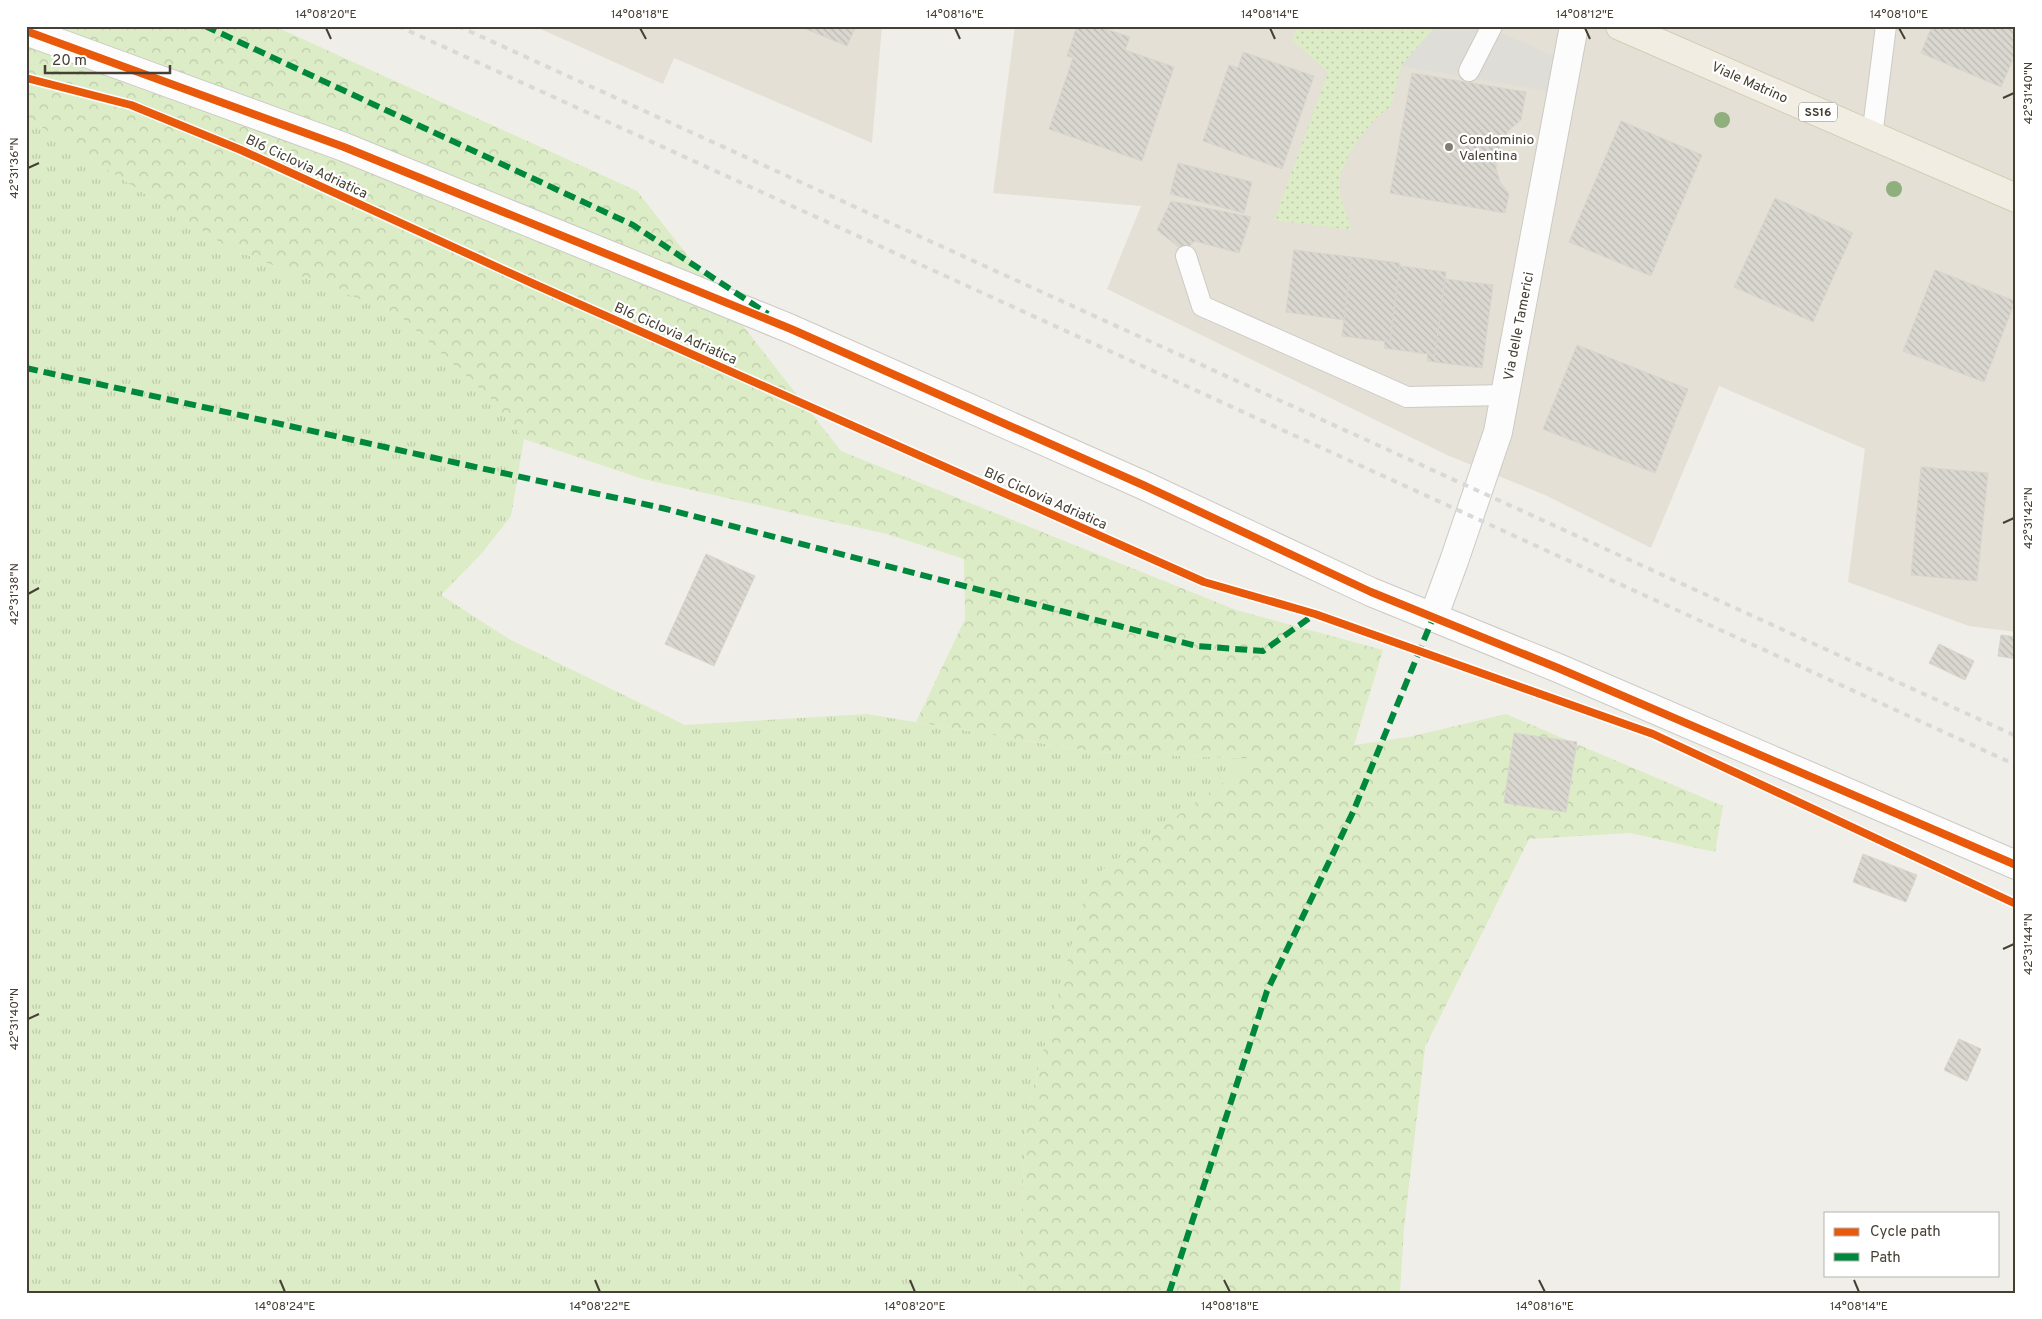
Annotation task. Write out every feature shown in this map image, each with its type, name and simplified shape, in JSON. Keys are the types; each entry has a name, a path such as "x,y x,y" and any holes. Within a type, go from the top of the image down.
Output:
{"main road":[{"name":"Viale Matrino","path":"1620,26 2016,198"}],"street":[{"name":"Via delle Tamerici","path":"1433,618 1498,432 1574,26"},
{"path":"26,31 344,147 791,329 1129,479 1371,592 1567,672 2016,865"}],"lane":[{"path":"1469,71 1492,26"},
{"path":"1872,136 1886,26"},
{"path":"1186,256 1202,306 1407,397 1505,395"}],"shaded area":[{"path":"534,26 882,26 872,143 674,58 663,84"},
{"path":"1015,26 2016,26 2016,632 1969,626 1848,582 1865,449 1719,386 1651,548 1545,495 1447,455 1107,289 1141,206 993,193"},
{"path":"1436,26 1485,26 1557,57 1552,92 1401,66"}],"green space":[{"path":"26,26 274,26 637,191 841,451 1236,610 1383,650 1354,745 1409,737 1506,714 1723,806 1715,852 1630,833 1529,839 1425,1047 1404,1228 1400,1293 1018,1293 1026,1115 1089,880 1255,759 1094,752 916,722 965,619 964,559 887,534 643,479 524,439 490,398 398,314 229,248 26,117"},
{"path":"1297,26 1436,26 1401,66 1391,106 1364,132 1355,144 1343,169 1340,193 1352,230 1274,220 1328,72 1292,40"},
{"path":"26,117 229,248 398,314 490,398 524,439 511,516 482,553 441,595 509,639 685,725 867,714 1094,752 1255,759 1089,880 1026,1115 1018,1293 26,1293"}],"building":[{"path":"799,26 856,26 847,46"},
{"path":"1077,26 1096,26 1130,37 1125,50 1174,67 1142,161 1049,129 1073,58 1067,56"},
{"path":"1932,26 2016,26 2016,52 2001,87 1921,53"},
{"path":"1243,52 1314,76 1282,169 1203,141 1229,65 1238,68"},
{"name":"Condominio Valentina","path":"1412,73 1526,92 1521,120 1510,129 1502,140 1497,154 1496,168 1500,182 1509,194 1505,213 1390,193"},
{"path":"1621,121 1702,155 1651,276 1569,242"},
{"path":"1178,163 1252,182 1244,213 1170,194"},
{"path":"1775,198 1853,233 1813,322 1734,287"},
{"path":"1171,201 1251,217 1239,253 1195,241 1184,251 1157,230"},
{"path":"1294,250 1352,257 1344,320 1286,312"},
{"path":"1352,257 1400,263 1390,342 1342,336"},
{"path":"1400,266 1446,272 1435,355 1384,348 1385,341 1390,342"},
{"path":"1935,270 2015,301 1984,382 1903,351"},
{"path":"1445,279 1493,285 1482,368 1427,361 1428,353 1435,355"},
{"path":"1577,345 1688,389 1655,473 1543,429"},
{"path":"1921,467 1988,473 1977,581 1911,575"},
{"path":"706,554 755,576 714,666 665,644"},
{"path":"2001,635 2016,637 2016,659 1998,656"},
{"path":"1939,644 1974,661 1965,680 1929,663"},
{"path":"1514,733 1577,742 1566,812 1504,803"},
{"path":"1863,854 1917,875 1906,902 1853,882"},
{"path":"1959,1039 1981,1049 1967,1081 1944,1070"}],"railway":[{"path":"398,26 2016,765"},
{"path":"458,26 2016,736"}],"marked path":[{"path":"205,26 633,225 768,314"},
{"path":"26,368 662,508 1197,646 1263,651 1315,614"},
{"path":"1169,1293 1267,991 1353,812 1433,618"}],"cycle path":[{"path":"26,31 344,147 791,329 1143,485 1371,592 1558,668 2016,865"},
{"name":"BI6 Ciclovia Adriatica","path":"26,78 131,105 241,150 534,284 1204,582 1315,614 1653,734 2016,904"}],"place":[{"name":"Condominio Valentina","path":"1449,147"}]}
